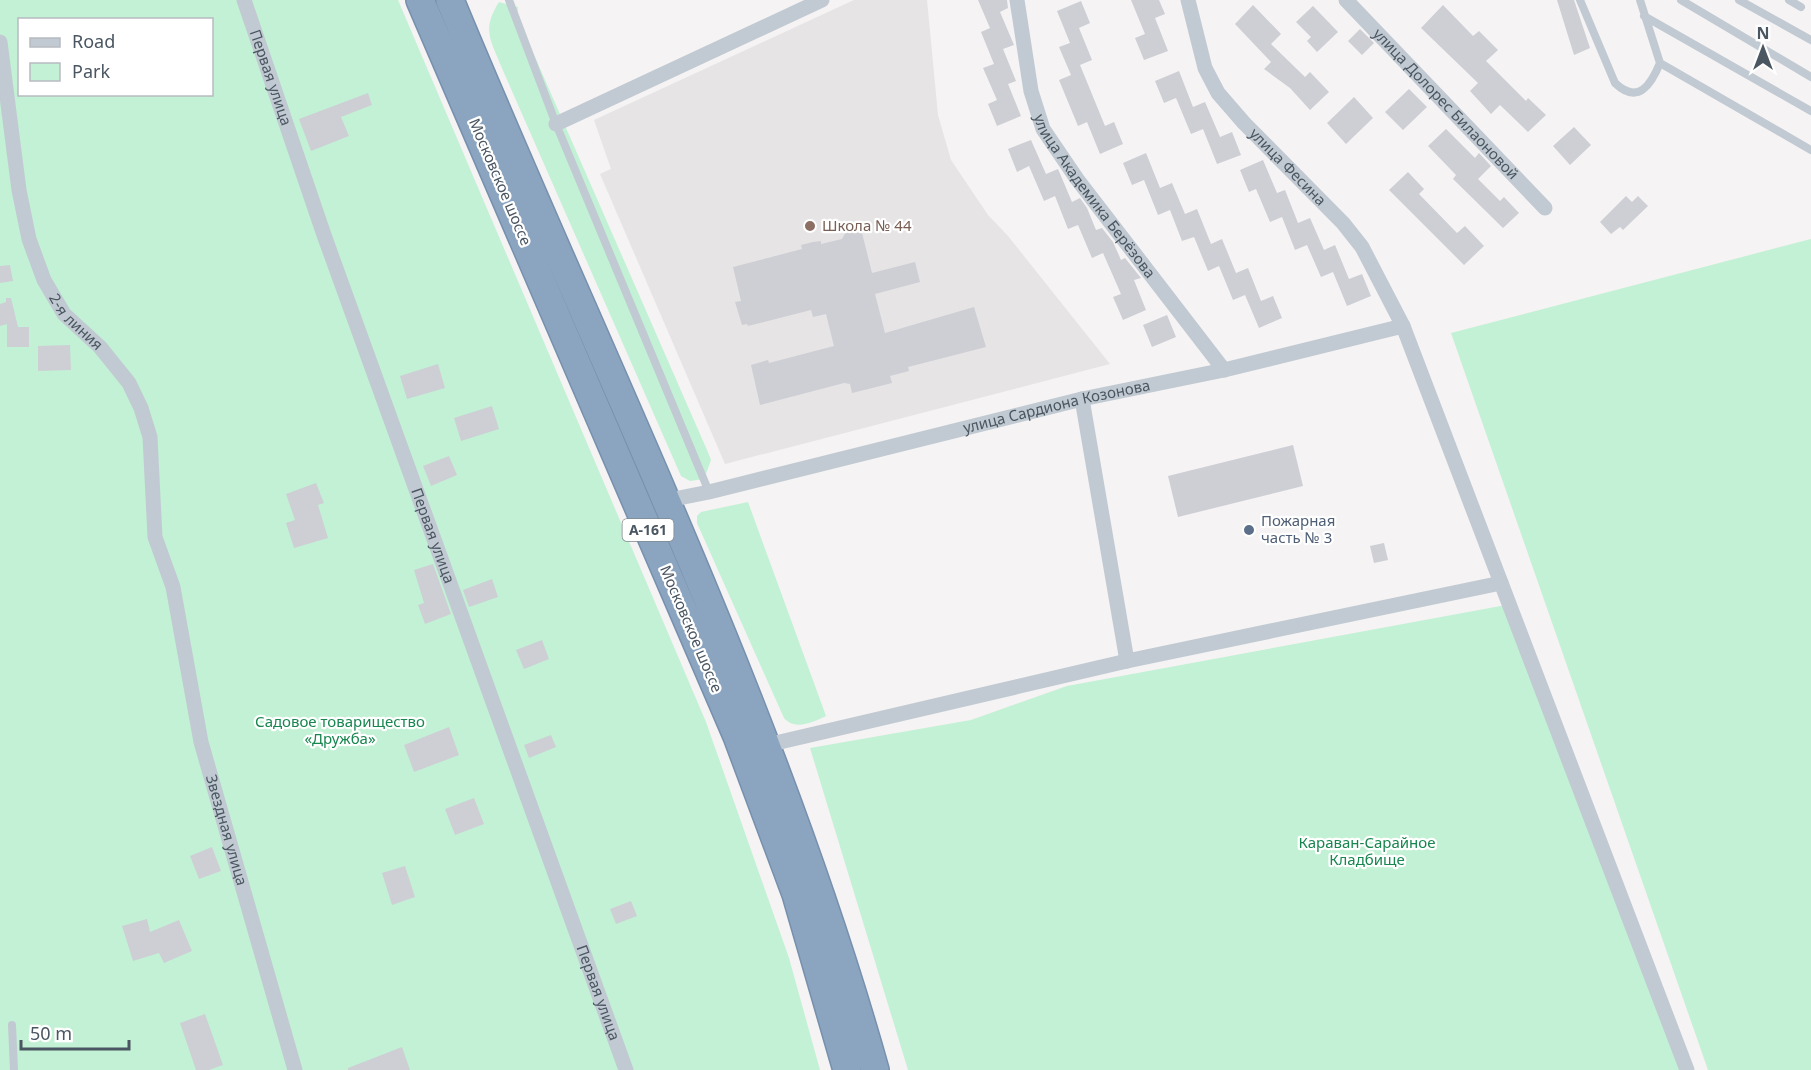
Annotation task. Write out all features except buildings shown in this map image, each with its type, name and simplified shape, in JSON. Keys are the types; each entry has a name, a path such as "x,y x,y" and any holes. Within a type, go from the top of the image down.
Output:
{"highway":[{"name":"Московское шоссе","path":"420,0 737,736 796,894 847,1070"},
{"name":"Московское шоссе","path":"450,0 767,745 848,974 875,1070"}],"street":[{"name":"Первая улица","path":"244,0 324,235 626,1070"},
{"path":"556,124 822,0"},
{"name":"улица Академика Берёзова","path":"1017,0 1030,91 1043,129 1077,179 1224,370"},
{"name":"улица Фесина","path":"1188,0 1205,69 1218,93 1244,123 1343,223 1362,247 1403,326 1687,1070"},
{"name":"улица Долорес Билаоновой","path":"1346,0 1545,207"},
{"name":"2-я линия","path":"0,42 19,190 29,239 44,280 64,314 117,366 141,408 150,437 155,537 173,587"},
{"name":"улица Сардиона Козонова","path":"664,501 709,492 1082,399 1224,370 1403,326"},
{"path":"1082,399 1127,661"},
{"path":"767,745 1127,661 1501,583"},
{"name":"Звездная улица","path":"173,587 201,742 295,1070"}],"lane":[{"path":"509,0 556,124 709,492"},
{"path":"1580,0 1615,83 1622,90 1636,93 1653,82 1660,63 1640,0"},
{"path":"1681,0 1811,77"},
{"path":"1739,0 1811,40"},
{"path":"1789,0 1801,8"},
{"path":"1644,16 1811,111"},
{"path":"1660,63 1811,150"},
{"path":"12,1025 14,1070"}],"shaded area":[{"name":"Школа № 44","path":"854,0 927,0 938,115 951,160 988,215 1008,236 1110,364 725,464 600,174 611,169 594,120"}],"green space":[{"name":"Садовое товарищество «Дружба»","path":"0,0 398,0 706,722 789,958 820,1070 0,1070"},
{"path":"499,2 518,7 517,16 711,460 704,479 690,481 681,476 501,66 491,41 489,27"},
{"path":"1811,239 1811,1070 1708,1070 1451,333"},
{"path":"748,502 826,716 810,723 793,724 784,718 697,523 697,516 701,512"},
{"name":"Караван-Сарайное Кладбище","path":"1506,605 1683,1070 908,1070 810,748 971,720 1067,686"}],"place":[{"name":"Школа № 44","path":"810,226"},
{"name":"Пожарная часть № 3","path":"1249,530"}]}
